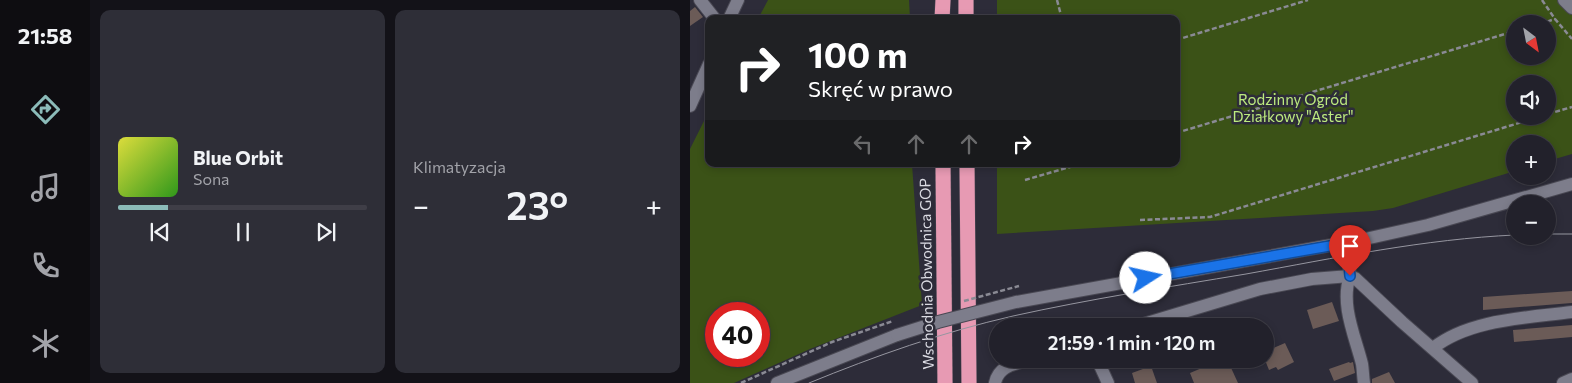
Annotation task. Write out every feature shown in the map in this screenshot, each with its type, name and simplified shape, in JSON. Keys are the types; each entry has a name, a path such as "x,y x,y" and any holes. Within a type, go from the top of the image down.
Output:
{"highway":[{"path":"942,0 942,15"},
{"path":"966,0 966,15"},
{"name":"Wschodnia Obwodnica GOP","path":"943,167 945,383"},
{"path":"967,167 969,383"}],"street":[{"path":"700,0 712,15"},
{"path":"731,15 738,0"},
{"path":"1564,0 1572,8"},
{"path":"690,106 705,73"},
{"path":"776,383 897,335 938,322 1016,302 1347,243 1428,225 1572,184"},
{"path":"1347,243 1350,276 1348,282 1348,312 1351,329 1362,364 1364,383"},
{"path":"1164,318 1260,289 1312,279 1350,276 1355,278 1433,348 1464,380"},
{"path":"1433,348 1444,340 1489,323 1572,312"},
{"path":"995,383 996,377 1002,368"},
{"path":"1101,368 1108,383"},
{"path":"1563,383 1572,379"}],"path":[{"path":"1057,0 1061,15"},
{"path":"1180,39 1308,0"},
{"path":"1542,0 1552,15"},
{"path":"1556,20 1572,39"},
{"path":"1180,132 1506,34"},
{"path":"1556,112 1572,107"},
{"path":"1140,220 1210,217 1512,125"},
{"path":"1025,180 1070,167"},
{"path":"741,383 832,342 893,321"}],"green space":[{"path":"768,0 909,0 910,15 760,15"},
{"name":"Rodzinny Ogród Działkowy \"Aster\"","path":"997,0 1572,0 1572,154 1556,159 1556,135 1506,135 1506,174 1393,208 1373,211 997,234 997,167 1180,167 1180,15 997,15"},
{"path":"705,119 705,167 912,167 922,305 770,367 770,302 705,302 705,367 770,367 734,383 690,383 690,149"}],"building":[{"path":"695,7 703,17 690,26 690,11"},
{"path":"1572,291 1572,303 1483,310 1483,297"},
{"path":"1332,302 1339,321 1313,329 1307,310"},
{"path":"1572,325 1572,337 1514,342 1513,330"},
{"path":"1285,343 1294,362 1278,370 1276,367 1274,368 1274,348"},
{"path":"1353,362 1355,373 1334,381 1329,369"},
{"path":"1146,368 1152,368 1157,383 1135,383 1132,373"},
{"path":"1202,368 1231,368 1238,383 1194,383 1190,373"},
{"path":"1389,372 1395,383 1372,383 1372,379"}],"tram line":[{"path":"1556,234 1572,234"},
{"path":"809,383 859,363 935,337 1013,316 1380,250 1506,236"}],"route":[{"path":"1146,278 1347,243 1350,276"}]}
